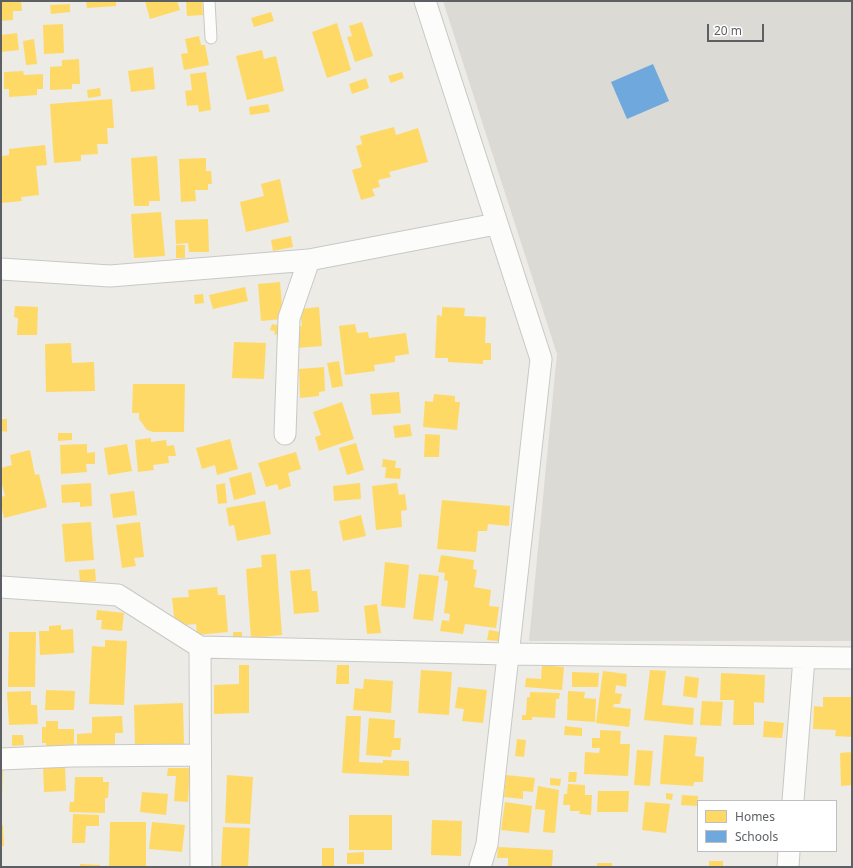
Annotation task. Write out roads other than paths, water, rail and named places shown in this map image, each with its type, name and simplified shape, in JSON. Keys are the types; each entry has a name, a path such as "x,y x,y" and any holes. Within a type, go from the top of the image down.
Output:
{"street":[{"path":"425,1 541,359 487,844 480,867"},
{"path":"1,269 110,276 309,260 496,224"},
{"path":"285,434 288,318 309,260"},
{"path":"1,587 118,595 200,647 508,654 852,658"},
{"path":"200,647 201,867"},
{"path":"793,800 804,658"},
{"path":"1,759 72,756 200,755"},
{"path":"788,867 789,852"}],"lane":[{"path":"209,1 211,38"}]}
